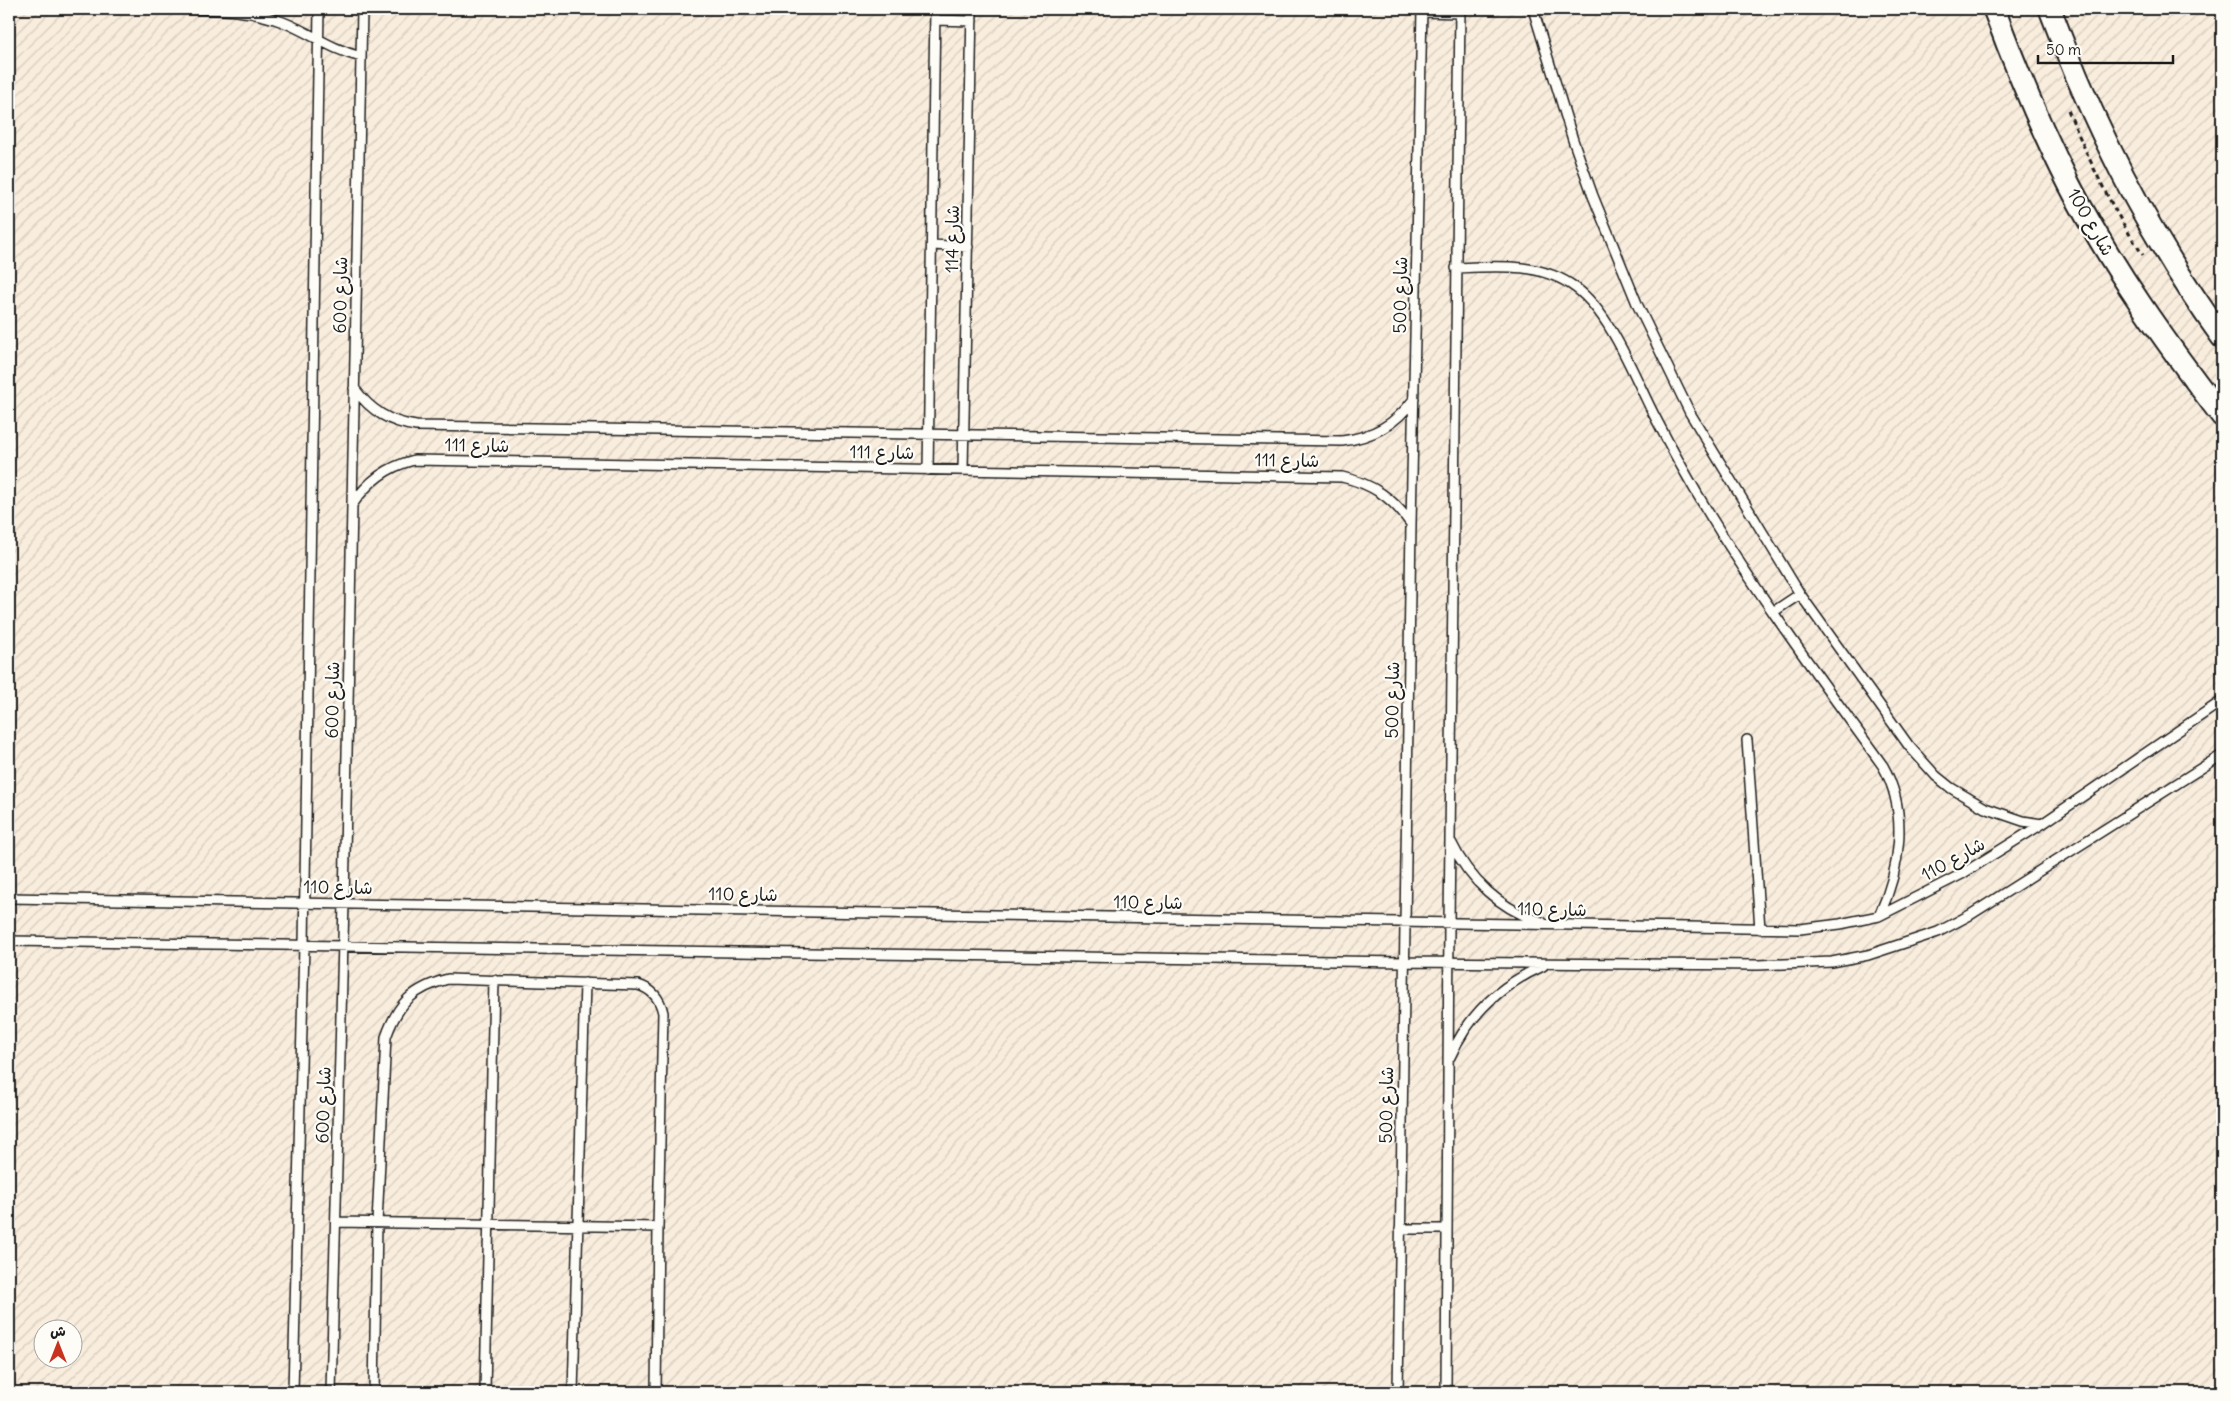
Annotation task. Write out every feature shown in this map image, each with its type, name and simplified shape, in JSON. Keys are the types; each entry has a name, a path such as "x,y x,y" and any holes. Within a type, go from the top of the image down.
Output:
{"street":[{"name":"شارع 100","path":"1994,9 2041,126 2090,222 2147,314 2222,416"},
{"path":"2050,9 2086,99 2131,192 2184,281 2222,337"}],"lane":[{"path":"179,9 247,12 284,23 332,48 361,57"},
{"name":"شارع 600","path":"293,1392 304,945 319,9"},
{"name":"شارع 600","path":"331,1392 344,903 362,9"},
{"name":"شارع 114","path":"928,470 935,9"},
{"name":"شارع 114","path":"963,470 972,9"},
{"path":"1533,9 1576,149 1614,252 1638,306 1690,413 1800,594 1909,746 1936,776 1951,788 1986,808 2013,818 2042,824"},
{"path":"1422,10 1460,11 1448,963 1446,1392"},
{"name":"شارع 500","path":"1398,1392 1411,524 1422,10"},
{"path":"935,20 972,21"},
{"path":"932,246 968,247"},
{"path":"1456,268 1497,266 1537,270 1557,276 1591,300 1604,316 1655,418 1687,476 1741,565 1883,766 1892,782 1897,804 1898,851 1888,896 1879,916"},
{"name":"شارع 111","path":"354,388 363,400 381,415 401,424 416,426 1342,441 1359,439 1383,429 1404,413 1414,399"},
{"name":"شارع 111","path":"352,505 372,480 399,464 414,460 1342,477 1375,488 1402,510 1411,524"},
{"path":"1773,612 1800,594"},
{"name":"شارع 110","path":"9,898 1760,929 1800,928 1840,924 1879,916 1962,874 2042,824 2222,701"},
{"path":"1747,740 1760,929"},
{"path":"9,940 1448,963 1795,965 1850,958 1903,945 1938,932 1970,915 2222,755"},
{"path":"1450,838 1467,869 1491,895 1519,914 1551,925"},
{"path":"1448,1062 1458,1040 1486,1002 1505,986 1525,974 1548,964"},
{"path":"374,1392 377,1223 386,1037 392,1020 402,1004 415,992 431,984 448,979 585,983 644,987 655,995 662,1006 656,1392"},
{"path":"485,1392 494,980"},
{"path":"573,1392 585,983"},
{"path":"336,1222 658,1227"},
{"path":"1400,1229 1447,1229"}],"shaded area":[{"path":"9,9 2222,9 2222,1392 9,1392"}]}
